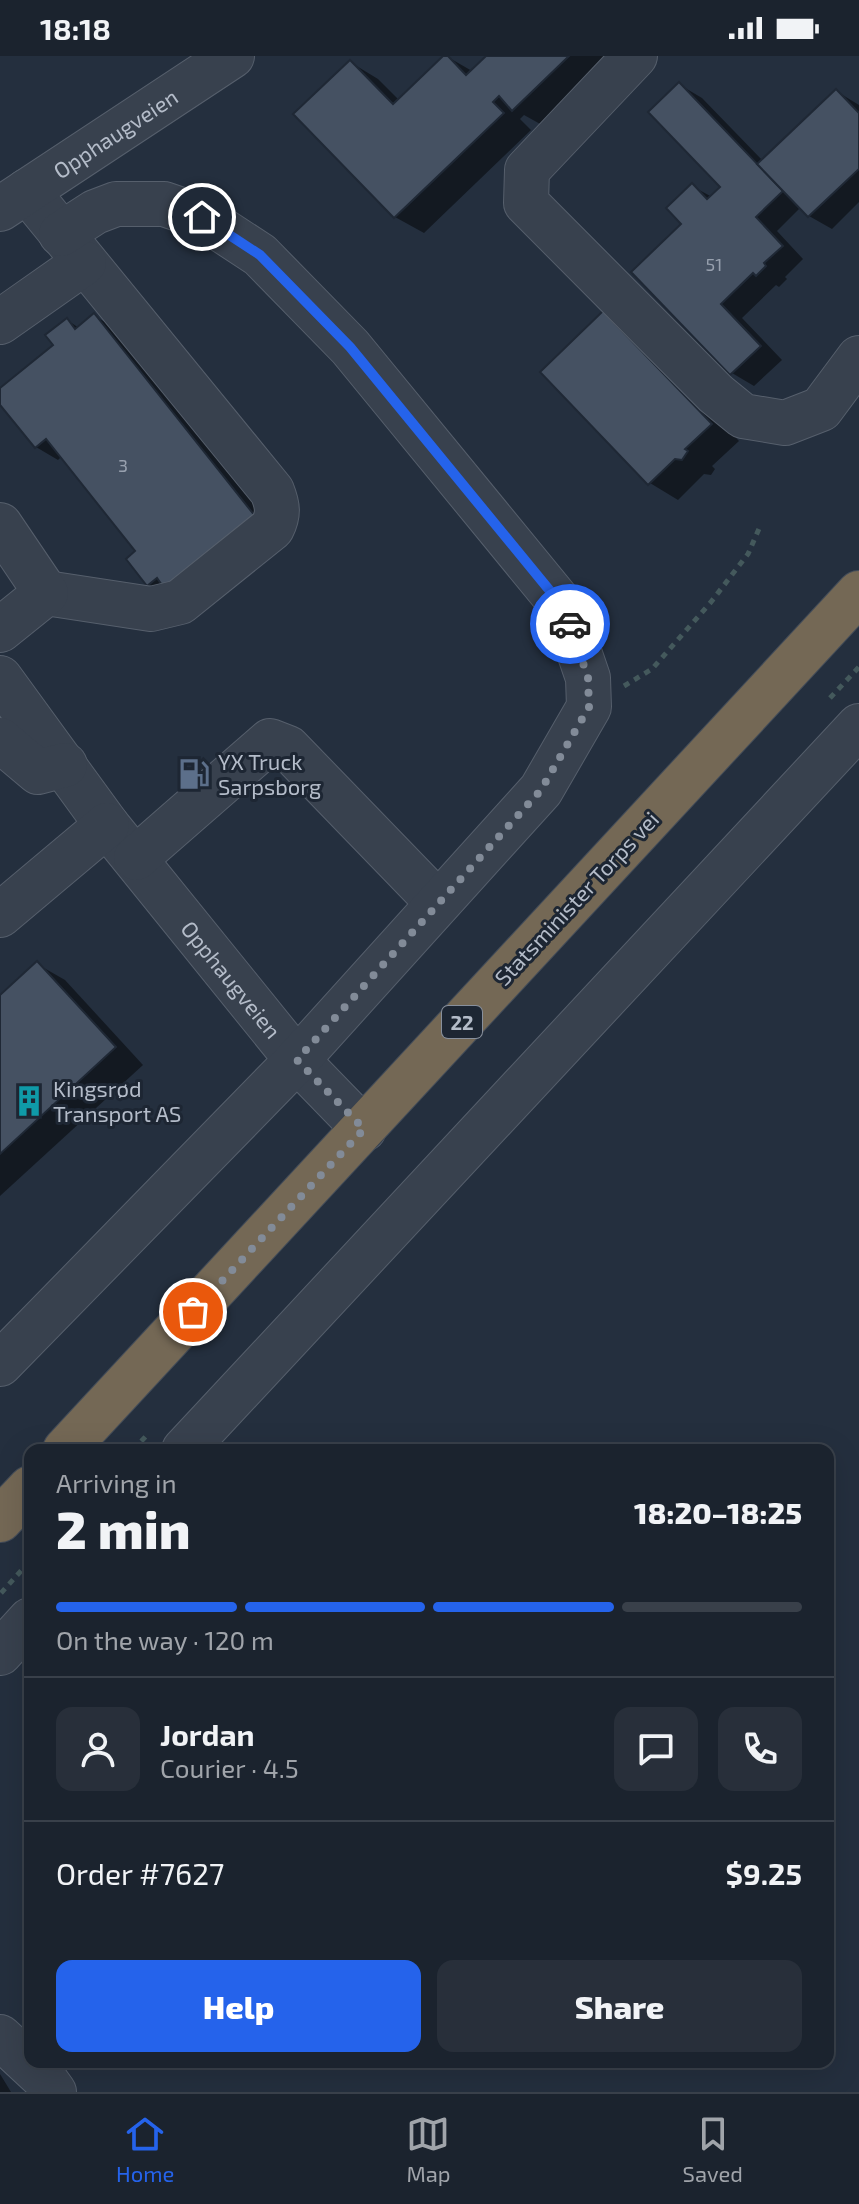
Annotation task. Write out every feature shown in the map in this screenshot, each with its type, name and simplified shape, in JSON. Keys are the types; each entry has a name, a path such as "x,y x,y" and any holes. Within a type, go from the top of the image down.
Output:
{"highway":[{"name":"Statsminister Torps vei","path":"71,1444 859,593"},
{"path":"0,1520 24,1494"}],"street":[{"name":"Opphaugveien","path":"14,200 232,56"},
{"path":"635,56 527,170 526,203 716,394 743,416 785,423 821,409 859,358"},
{"path":"0,525 46,593 151,609 180,602 272,528 278,517 278,505 272,491 72,249 14,200"},
{"path":"0,322 72,249 95,212 116,204 164,204 202,217 260,255 350,347 564,608 588,678 589,707 541,790 297,1060 0,1364"},
{"path":"0,630 46,593"},
{"name":"Opphaugveien","path":"0,678 107,825 297,1060 364,1129"},
{"path":"190,1444 859,726"},
{"path":"0,740 38,772 65,765"},
{"path":"136,858 270,741 288,748 438,903"},
{"path":"0,915 107,825"},
{"path":"0,1653 24,1627"},
{"path":"0,2037 24,2059"},
{"path":"33,2068 54,2092"}],"path":[{"path":"589,707 652,669 748,554 761,524"},
{"path":"0,1594 24,1568"}],"building":[{"path":"443,56 448,56 466,75 486,56 569,56 512,111 499,96 493,102 504,113 394,218 293,114 350,60 393,104"},
{"path":"679,82 783,191 756,217 783,246 764,263 766,266 756,276 753,273 721,304 761,346 730,375 631,272 681,224 666,208 692,183 707,199 720,187 648,112"},
{"path":"836,89 859,113 859,169 808,217 757,164"},
{"path":"603,311 712,424 685,449 688,451 682,460 675,459 648,485 540,372"},
{"path":"94,313 255,516 164,588 157,578 147,586 126,559 135,551 46,439 35,448 0,405 0,388 53,345 45,335 67,318 75,329"},
{"name":"Kingsrød Transport AS","path":"37,961 116,1047 0,1154 0,995"}],"way so far":[{"path":"193,1312 364,1129 297,1060 541,790 589,707 588,678 570,624"}],"place":[{"name":"YX Truck Sarpsborg","path":"194,774"},
{"name":"Kingsrød Transport AS","path":"29,1101"}],"route":[{"path":"202,217 260,255 350,347 564,608 570,624"}]}
